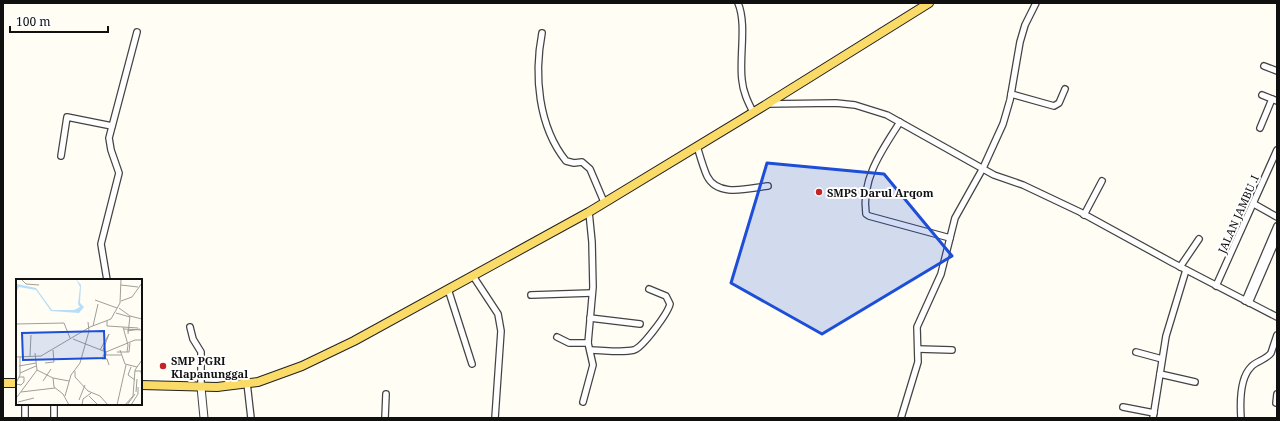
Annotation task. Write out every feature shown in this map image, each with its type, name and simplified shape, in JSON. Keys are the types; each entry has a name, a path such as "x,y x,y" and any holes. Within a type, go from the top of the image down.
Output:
{"main road":[{"path":"142,385 201,387 247,383 270,378 302,366 360,338 588,212 929,3"},
{"path":"3,383 16,383"}],"street":[{"path":"738,3 741,21 742,80 745,95 753,112"},
{"path":"901,418 917,367 917,327 941,274 955,218 983,168 1003,124 1011,94 1020,42 1025,25 1036,3"},
{"path":"106,279 101,244 119,173 110,144 112,126 137,32"},
{"path":"542,33 538,63 546,122 566,161 569,163 582,162 590,169 604,202"},
{"path":"1264,66 1277,71"},
{"path":"1011,94 1054,106 1059,103 1065,89"},
{"path":"1260,128 1274,100 1262,95"},
{"path":"766,104 836,103 855,105 874,110 900,122 994,175 1023,185 1084,214 1180,267 1277,317"},
{"path":"60,156 67,117 112,126"},
{"path":"900,122 872,166 865,204 866,214 950,238"},
{"path":"697,146 708,177 717,186 733,190 768,186"},
{"name":"JALAN JAMBU .I","path":"1216,286 1277,150"},
{"path":"1084,214 1102,181"},
{"path":"1254,204 1277,217"},
{"path":"583,402 593,365 588,343 592,294 592,242 588,212"},
{"path":"1247,302 1277,226"},
{"path":"1264,262 1277,238"},
{"path":"1180,267 1199,239"},
{"path":"1123,407 1153,415 1166,336 1186,270"},
{"path":"473,276 500,318 501,331 495,418"},
{"path":"448,289 472,364"},
{"path":"590,350 632,350 639,347 666,313 670,304 666,296 649,289"},
{"path":"531,295 592,294"},
{"path":"590,318 640,324"},
{"path":"190,327 193,339 201,352 201,387 204,418"},
{"path":"1241,418 1240,406 1246,376 1251,366 1269,356 1273,350 1277,335"},
{"path":"557,338 569,343 588,343"},
{"path":"918,349 952,350"},
{"path":"1136,352 1162,359"},
{"path":"1160,374 1194,382"},
{"path":"247,383 251,418"},
{"path":"385,418 386,394"},
{"path":"1276,403 1277,394"},
{"path":"25,405 25,418"},
{"path":"54,405 54,418"}],"highlighted area":[{"path":"767,163 884,174 952,256 822,334 731,283"}],"place":[{"name":"SMPS Darul Arqom","path":"819,192"},
{"name":"SMP PGRI Klapanunggal","path":"163,366"}]}
